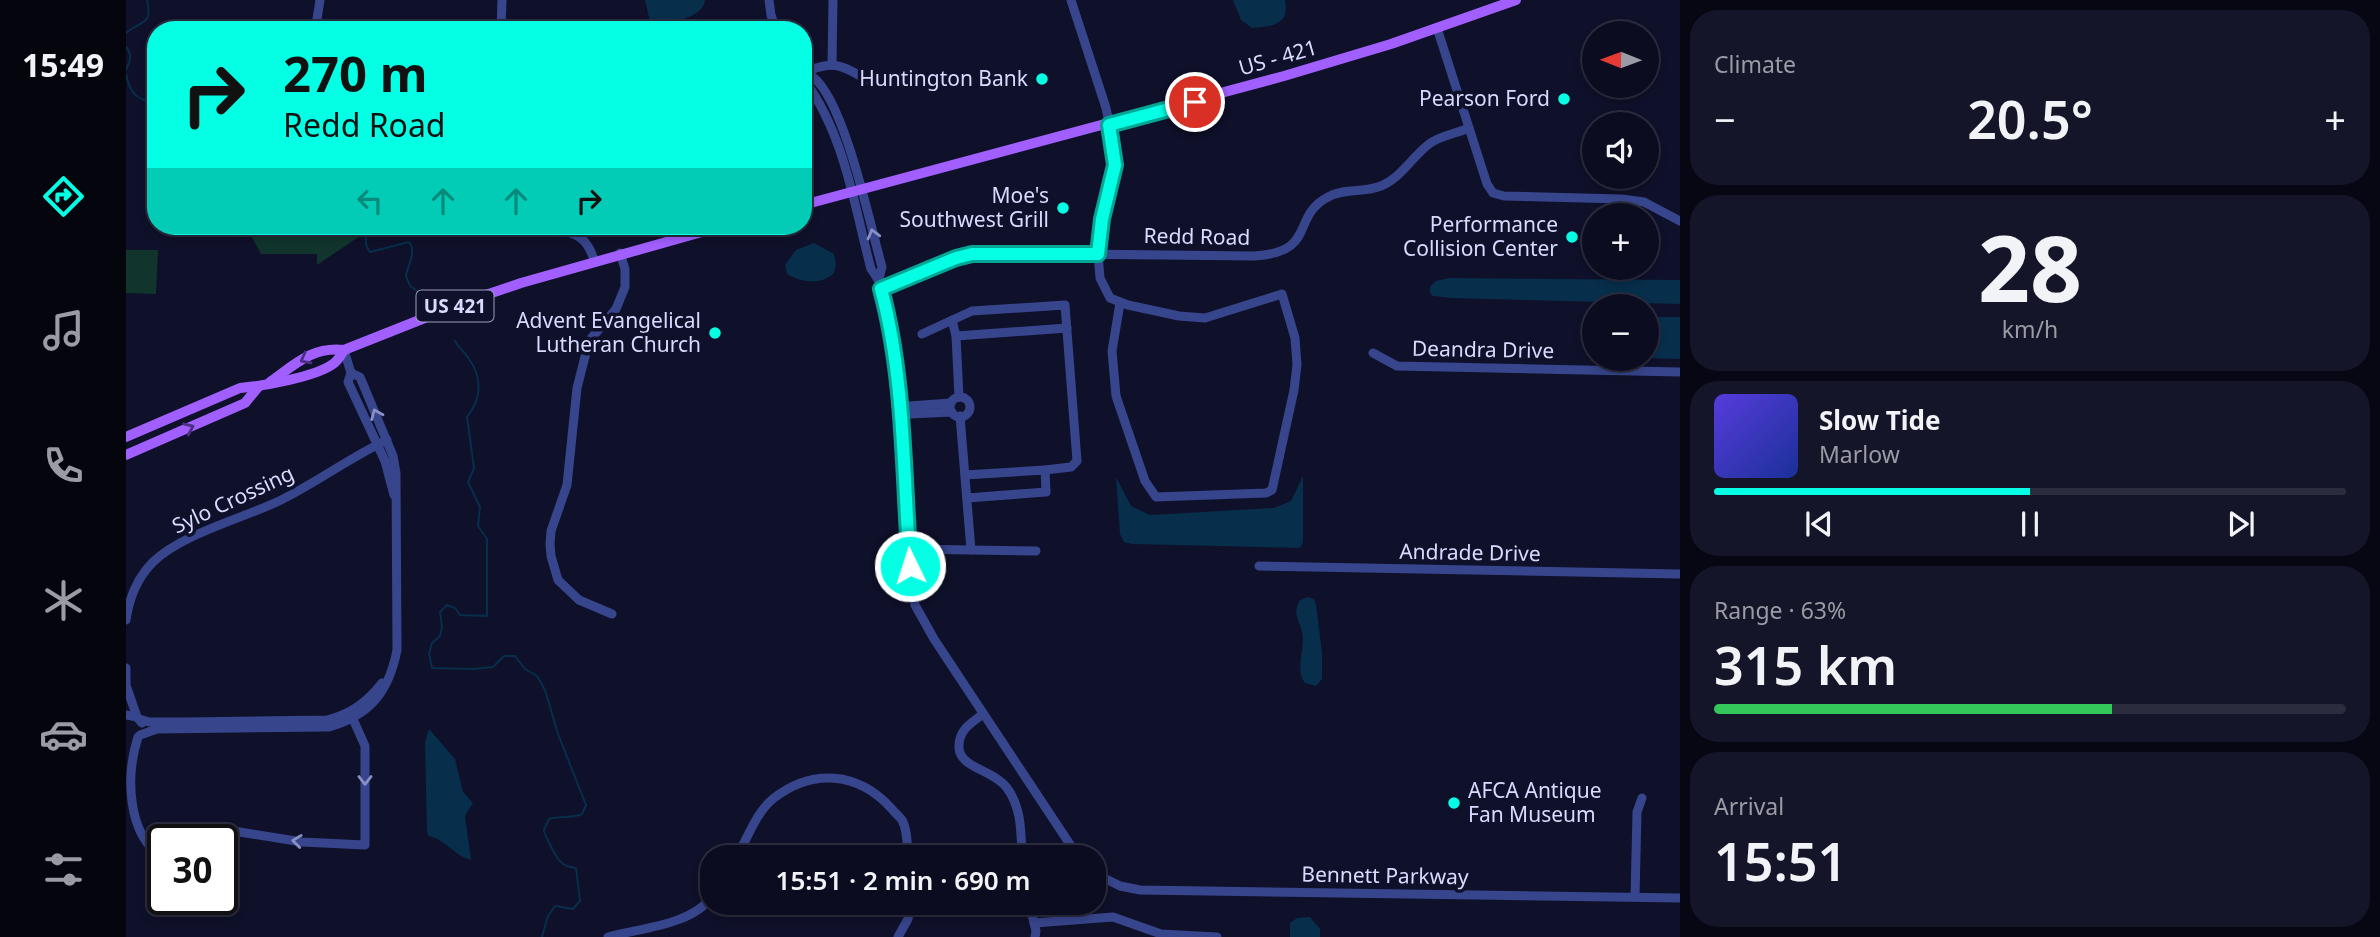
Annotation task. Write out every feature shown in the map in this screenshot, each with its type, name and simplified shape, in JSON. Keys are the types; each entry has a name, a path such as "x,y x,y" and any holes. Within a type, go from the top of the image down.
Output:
{"main road":[{"name":"US - 421","path":"812,203 1284,76 1437,29 1517,0"},
{"name":"US 421","path":"265,384 302,359 328,348 344,350 465,302 594,260 689,235"},
{"name":"US 421","path":"126,437 240,388 307,375 335,363 344,350"},
{"path":"126,455 244,403 265,384"},
{"path":"126,430 224,387 240,388"}],"street":[{"path":"317,19 320,0"},
{"path":"501,21 502,0"},
{"path":"769,0 773,21"},
{"path":"832,0 832,65"},
{"path":"1071,0 1109,125 1115,165 1102,219 1098,254 1100,278 1110,298 1120,303 1179,316 1205,318 1282,294 1295,338 1297,365 1272,490 1266,493 1156,496 1144,481 1116,396 1112,351 1120,303"},
{"path":"1437,29 1487,184 1493,192 1504,196 1644,202 1680,221"},
{"path":"812,71 832,65 840,66 867,82 880,84"},
{"path":"812,91 821,103 836,137 856,191 871,269 880,284 893,342 908,549 915,605 934,639 1070,845"},
{"name":"Redd Road","path":"880,284 972,254 1254,256 1278,253 1299,238 1314,208 1321,201 1339,192 1379,187 1396,178 1431,142 1469,128"},
{"path":"572,235 584,239 594,260"},
{"path":"612,614 579,600 558,580 550,544 551,531 567,485 577,388 589,341 616,309 625,287 625,270 620,253"},
{"path":"922,334 972,311 1065,304 1077,461 1071,467 965,475"},
{"path":"952,320 956,336 956,407 971,550"},
{"path":"956,336 1067,328"},
{"path":"344,350 351,373 348,382 385,461 396,503"},
{"name":"Deandra Drive","path":"1373,353 1397,366 1680,372"},
{"path":"126,739 157,729 329,727 353,719 379,697 392,670 397,638 396,472 387,440 360,377 351,373"},
{"path":"899,411 909,406 956,407"},
{"name":"Sylo Crossing","path":"126,620 137,584 159,557 184,542 289,495 387,440"},
{"path":"967,498 1046,492 1045,470"},
{"path":"908,549 1036,551"},
{"name":"Andrade Drive","path":"1259,566 1680,574"},
{"path":"126,668 126,689 142,727 133,750 129,797 138,828 147,839"},
{"path":"126,715 149,722 327,719 349,713 364,703 392,670"},
{"path":"984,714 960,735 959,752 966,762 995,775 1008,789 1018,811 1022,845"},
{"path":"238,831 302,842 365,845 365,746 353,719"},
{"path":"126,748 131,765"},
{"path":"742,845 772,800 797,784 824,778 855,782 882,798 902,820 907,845"},
{"path":"1635,897 1637,812 1642,798"},
{"name":"Bennett Parkway","path":"1106,879 1120,886 1140,890 1680,898"},
{"path":"608,937 685,918 700,909"},
{"path":"898,937 909,915"},
{"path":"1032,915 1035,937"},
{"path":"1034,923 1114,917 1150,934 1217,937"}],"green space":[{"path":"251,235 362,235 317,265 317,254 261,254"},
{"path":"126,250 158,250 156,294 126,293"}],"water":[{"path":"645,0 705,0 699,11 679,21 650,21"},
{"path":"1233,0 1285,0 1285,15 1273,25 1252,28 1241,20"},
{"path":"814,243 834,254 834,273 817,281 799,279 787,274 785,265 796,250"},
{"path":"1449,278 1680,280 1680,304 1659,303 1659,294 1582,294 1582,301 1452,298 1433,296 1430,293 1430,287 1436,281"},
{"path":"1659,317 1680,317 1680,359 1659,358"},
{"path":"1303,476 1303,542 1300,548 1132,544 1124,542 1120,534 1116,477 1131,506 1150,515 1274,508 1291,501"},
{"path":"1307,597 1314,599 1316,604 1322,653 1322,679 1316,686 1305,683 1300,671 1303,639 1296,611 1300,601"},
{"path":"429,729 455,759 463,792 473,803 465,816 471,860 427,833 425,742"},
{"path":"1310,917 1320,929 1320,937 1290,937 1290,923 1297,918"}],"waterway":[{"path":"126,33 147,18 147,0"},
{"path":"126,47 130,55 126,70"},
{"path":"126,74 135,95 147,101"},
{"path":"366,235 370,252 409,242 412,254 406,276 410,286 420,293"},
{"path":"455,341 474,366 478,381 475,403 467,417 474,468 468,482 480,507 478,526 487,539 487,616 460,615 455,608 447,605 440,612 440,636 432,643 429,654 432,668 473,669 493,667 504,656 515,656 525,669 537,676 545,690 558,734 586,805 582,814 549,819 544,829 558,859 565,865 576,868 580,901 573,909 555,906 548,916 542,937"}],"place":[{"name":"Huntington Bank","path":"1042,79"},
{"name":"Pearson Ford","path":"1564,99"},
{"name":"Moe's Southwest Grill","path":"1063,208"},
{"name":"Performance Collision Center","path":"1572,237"},
{"name":"Advent Evangelical Lutheran Church","path":"715,333"},
{"name":"AFCA Antique Fan Museum","path":"1454,803"}],"route":[{"path":"910,566 893,342 881,289 945,262 972,254 1098,254 1102,219 1115,165 1109,125 1195,102"}]}
